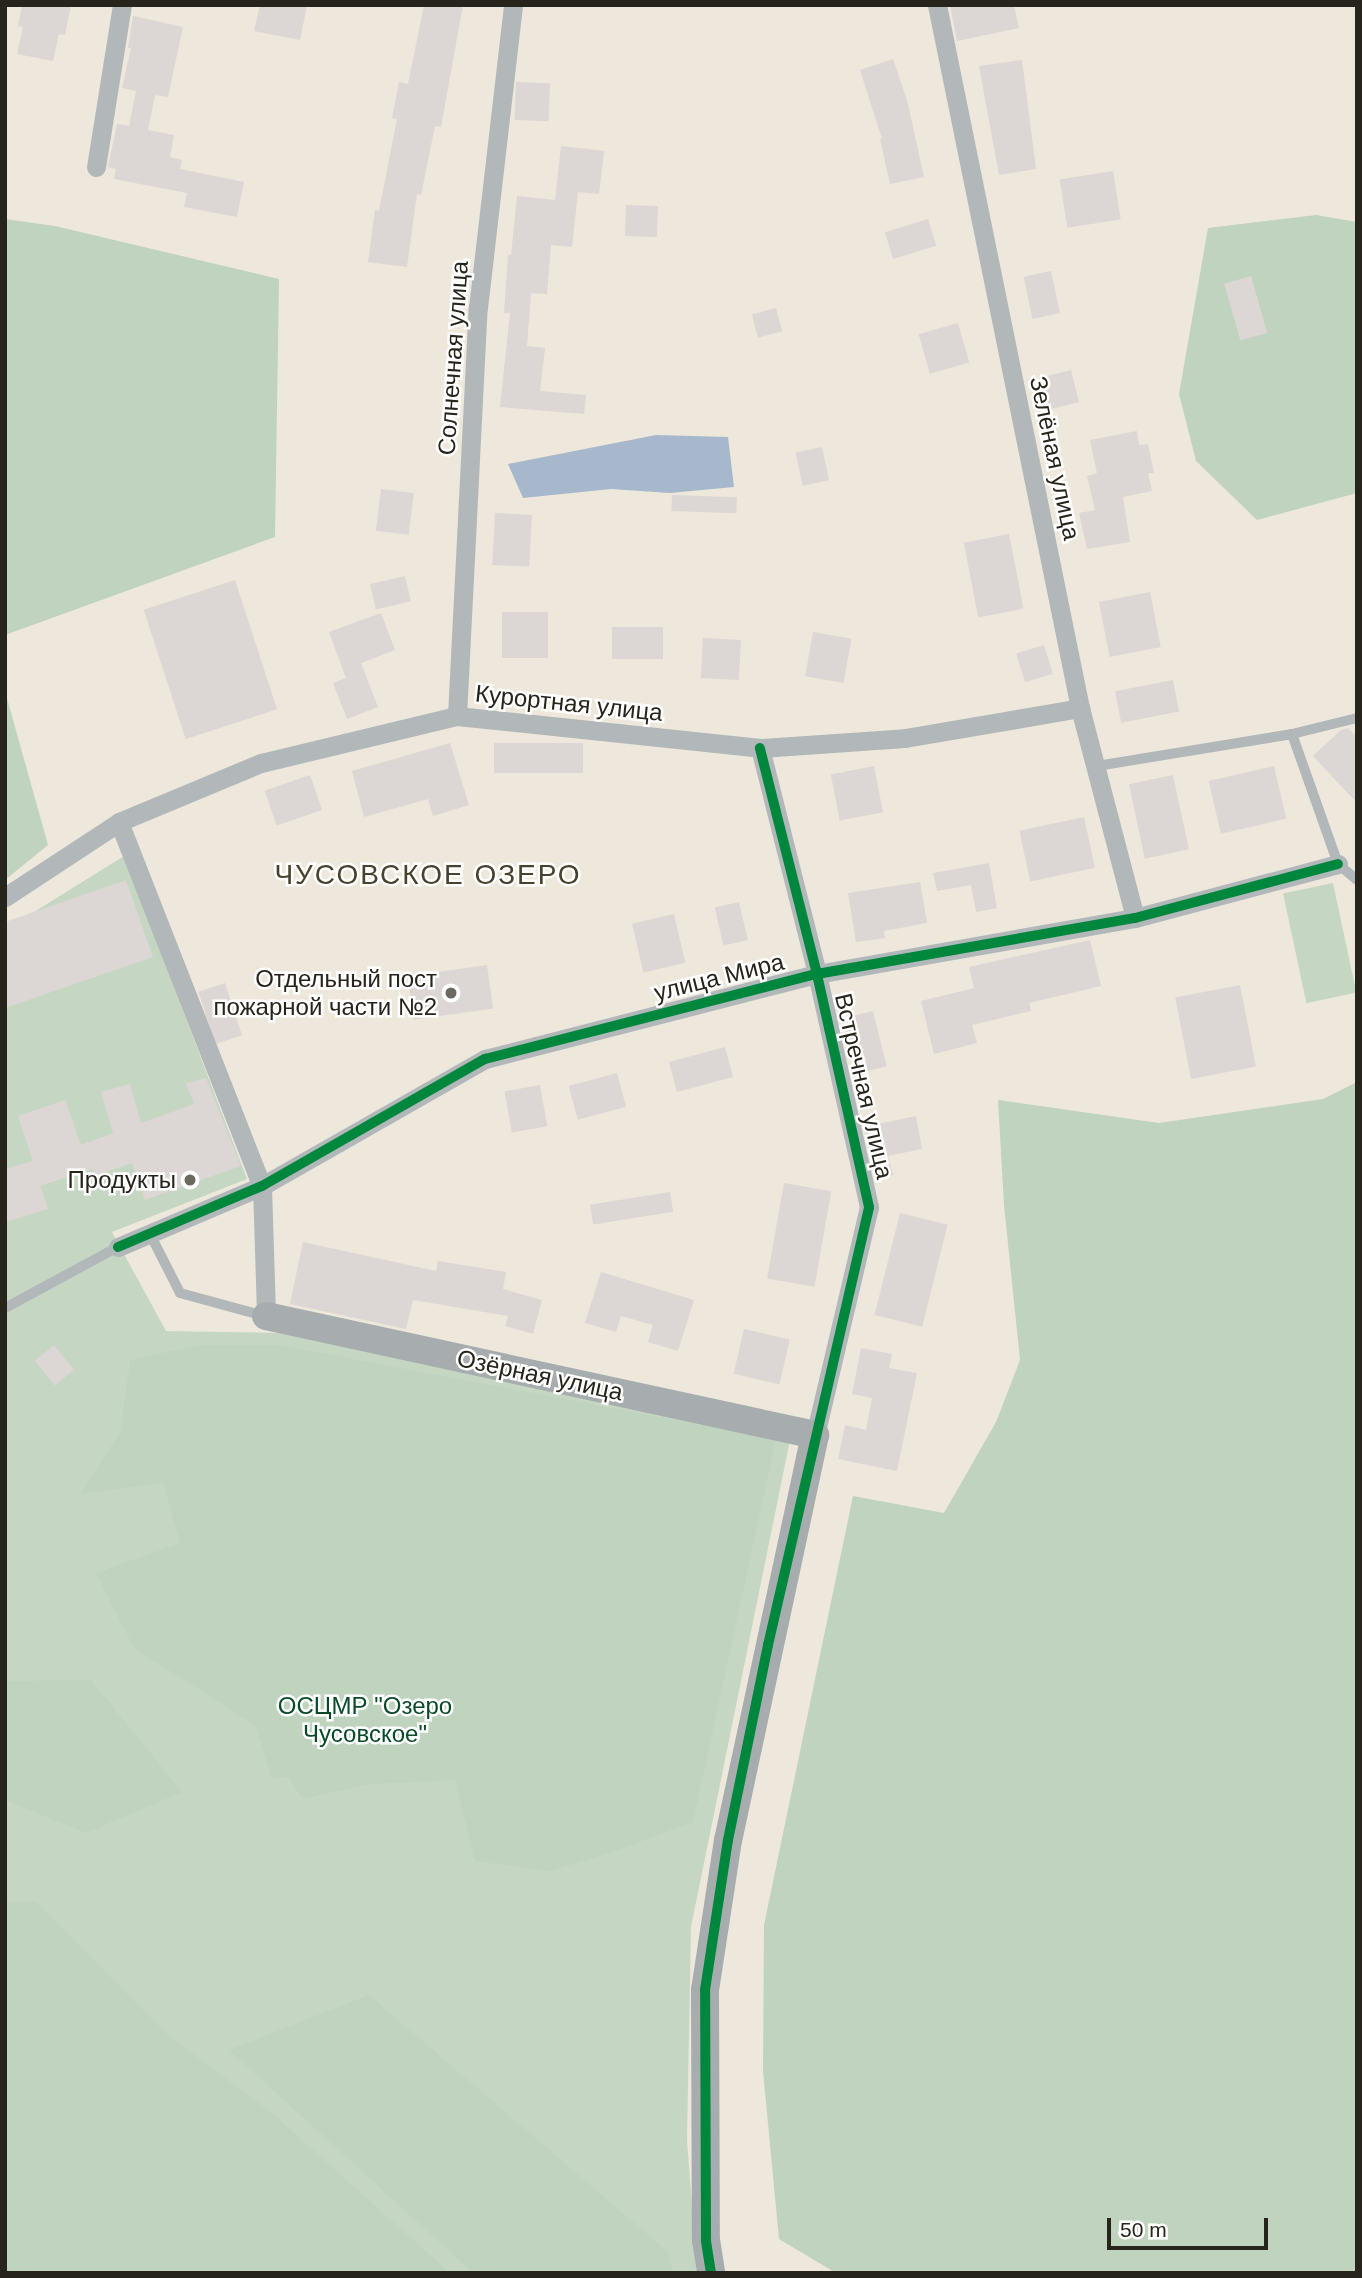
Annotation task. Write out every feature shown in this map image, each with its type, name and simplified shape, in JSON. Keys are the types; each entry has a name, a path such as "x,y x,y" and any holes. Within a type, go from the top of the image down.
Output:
{"street":[{"path":"96,167 122,5"},
{"name":"Солнечная улица","path":"457,716 478,308 513,5"},
{"name":"Зелёная улица","path":"937,5 1080,708 1135,918"},
{"name":"Курортная улица","path":"5,898 119,822 261,763 457,716 760,748 905,738 1080,708"},
{"name":"Встречная улица","path":"760,748 817,974 869,1207 815,1435"},
{"path":"119,822 262,1186 266,1316"},
{"name":"улица Мира","path":"118,1247 262,1186 485,1059 817,974 1135,918 1338,864"},
{"name":"Озёрная улица","path":"266,1316 815,1435"},
{"path":"711,2273 706,2240 705,1990 728,1840 815,1435"}],"lane":[{"path":"1097,766 1292,734 1357,718"},
{"path":"1292,734 1338,864 1357,880"},
{"path":"150,1234 180,1293 266,1316"},
{"path":"5,1308 118,1247"}],"green space":[{"path":"1316,215 1357,222 1357,493 1257,520 1196,461 1179,394 1208,228"},
{"path":"5,219 55,226 279,279 275,537 5,635"},
{"path":"5,691 48,845 5,880"},
{"name":"ОСЦМР \"Озеро Чусовское\"","path":"124,856 247,1179 112,1232 166,1331 280,1333 790,1440 691,1927 687,2140 697,2273 413,2273 5,1936 5,930"},
{"path":"1333,883 1356,993 1306,1003 1283,894"},
{"path":"1357,1082 1357,2273 836,2273 779,2239 763,2071 764,1925 853,1496 944,1513 996,1422 1020,1360 1004,1205 998,1100 1159,1123 1323,1099"},
{"path":"200,1345 279,1345 776,1439 693,1822 610,1853 550,1871 475,1861 455,1780 370,1784 303,1799 288,1777 272,1779 255,1725 134,1648 96,1573 180,1543 163,1483 81,1494 121,1430 130,1360"},
{"path":"91,1680 182,1792 86,1833 5,1800 5,1681"},
{"path":"35,1901 169,2036 272,2113 450,2273 5,2273 5,1902"},
{"path":"369,1995 668,2252 673,2273 473,2273 229,2050"}],"water":[{"path":"656,435 728,437 734,487 670,493 611,489 523,498 508,464"}],"building":[{"path":"22,5 71,5 65,35 59,34 53,61 17,54 23,27 18,26"},
{"path":"260,5 307,5 300,40 254,31"},
{"path":"424,5 463,5 441,127 435,126 421,195 417,194 407,267 368,262 375,210 379,211 397,119 392,118 399,82 408,84"},
{"path":"950,5 1014,5 1019,28 957,41"},
{"path":"133,16 183,27 168,97 155,95 148,130 174,135 170,157 182,160 180,169 244,182 237,217 184,207 187,193 114,179 116,169 108,167 117,124 129,126 136,91 122,88 131,48 128,48"},
{"path":"893,59 907,100 924,177 890,184 882,139 860,70"},
{"path":"1022,60 1036,169 999,175 979,66"},
{"path":"516,82 550,83 549,121 515,120"},
{"path":"561,146 604,151 599,194 578,192 572,247 551,245 547,294 531,293 527,346 545,348 540,391 586,395 584,414 500,407 510,313 504,313 508,255 511,255 517,196 555,200"},
{"path":"1113,171 1121,219 1067,228 1060,179"},
{"path":"626,205 658,206 657,237 625,236"},
{"path":"928,219 936,246 893,259 885,232"},
{"path":"1051,271 1060,313 1033,319 1024,277"},
{"path":"1251,276 1267,333 1240,340 1224,284"},
{"path":"776,308 782,331 758,338 752,314"},
{"path":"958,323 969,362 930,374 919,334"},
{"path":"1071,370 1079,402 1050,409 1042,377"},
{"path":"1137,431 1139,445 1148,444 1154,473 1148,473 1152,491 1123,497 1130,542 1087,549 1079,513 1095,510 1087,476 1097,473 1090,440"},
{"path":"822,447 829,480 803,486 796,453"},
{"path":"381,489 414,493 409,535 376,531"},
{"path":"672,495 737,497 736,513 671,511"},
{"path":"495,513 532,515 529,567 492,565"},
{"path":"1009,534 1024,609 978,617 964,543"},
{"path":"405,576 411,601 376,609 370,584"},
{"path":"235,580 277,709 186,739 144,610"},
{"path":"1150,592 1161,647 1110,657 1099,602"},
{"path":"502,612 548,612 548,658 502,658"},
{"path":"381,613 395,650 361,663 378,707 347,719 333,683 346,678 329,632"},
{"path":"612,627 663,627 663,659 612,659"},
{"path":"813,632 851,639 844,683 805,676"},
{"path":"703,638 741,640 739,680 701,678"},
{"path":"1044,645 1053,674 1025,682 1016,653"},
{"path":"1173,680 1179,711 1121,723 1115,691"},
{"path":"1348,728 1357,737 1357,803 1313,756 1341,730"},
{"path":"450,743 469,805 433,816 428,799 364,817 352,771"},
{"path":"494,743 583,743 583,773 494,773"},
{"path":"874,766 883,812 840,821 831,774"},
{"path":"1274,766 1286,819 1221,834 1209,781"},
{"path":"310,775 322,810 277,826 265,791"},
{"path":"1173,775 1189,849 1145,859 1129,784"},
{"path":"1084,817 1095,868 1030,882 1019,831"},
{"path":"989,863 997,908 976,912 971,885 937,891 933,873"},
{"path":"126,880 153,957 5,1008 5,922"},
{"path":"920,882 927,923 884,931 885,938 856,942 848,893"},
{"path":"739,902 748,940 723,946 715,908"},
{"path":"674,914 685,963 643,972 632,924"},
{"path":"1090,940 1101,986 1029,1003 1031,1011 972,1025 977,1043 934,1054 921,1001 974,988 969,967"},
{"name":"Отдельный пост пожарной части №2","path":"487,965 493,1009 414,1020 408,976"},
{"path":"225,983 242,1035 215,1044 198,992"},
{"path":"1240,985 1256,1066 1191,1079 1175,998"},
{"path":"873,1011 887,1066 857,1074 843,1018"},
{"path":"725,1047 733,1077 677,1092 669,1062"},
{"path":"617,1073 626,1107 578,1120 569,1086"},
{"path":"206,1078 241,1166 145,1200 132,1163 95,1176 92,1169 40,1186 48,1209 5,1222 5,1169 33,1161 18,1116 65,1100 81,1145 113,1133 101,1092 130,1084 141,1123 194,1104 186,1083"},
{"path":"540,1085 547,1126 512,1133 505,1091"},
{"path":"916,1116 922,1149 888,1156 893,1175 875,1179 864,1127"},
{"path":"784,1183 831,1191 814,1287 767,1279"},
{"path":"670,1192 673,1212 593,1224 590,1205"},
{"path":"900,1213 948,1225 922,1327 875,1315"},
{"path":"303,1242 436,1271 438,1261 506,1272 503,1289 542,1300 533,1334 505,1326 508,1316 413,1300 406,1329 290,1304"},
{"path":"601,1272 694,1300 678,1351 648,1342 653,1325 621,1316 616,1332 585,1323"},
{"path":"744,1329 790,1340 779,1384 734,1374"},
{"path":"54,1345 74,1370 55,1386 35,1361"},
{"path":"861,1348 892,1354 889,1368 917,1373 897,1471 838,1459 845,1425 866,1430 872,1398 852,1394"}],"cycle path":[{"path":"711,2273 706,2240 705,1990 728,1840 768,1645 869,1207 817,974 760,748"},
{"path":"118,1247 262,1186 485,1059 817,974 1135,918 1338,864"}],"place":[{"name":"Отдельный пост пожарной части №2","path":"451,993"},
{"name":"Продукты","path":"190,1180"}],"district":[{"name":"ЧУСОВСКОЕ ОЗЕРО","path":"428,875"}]}
